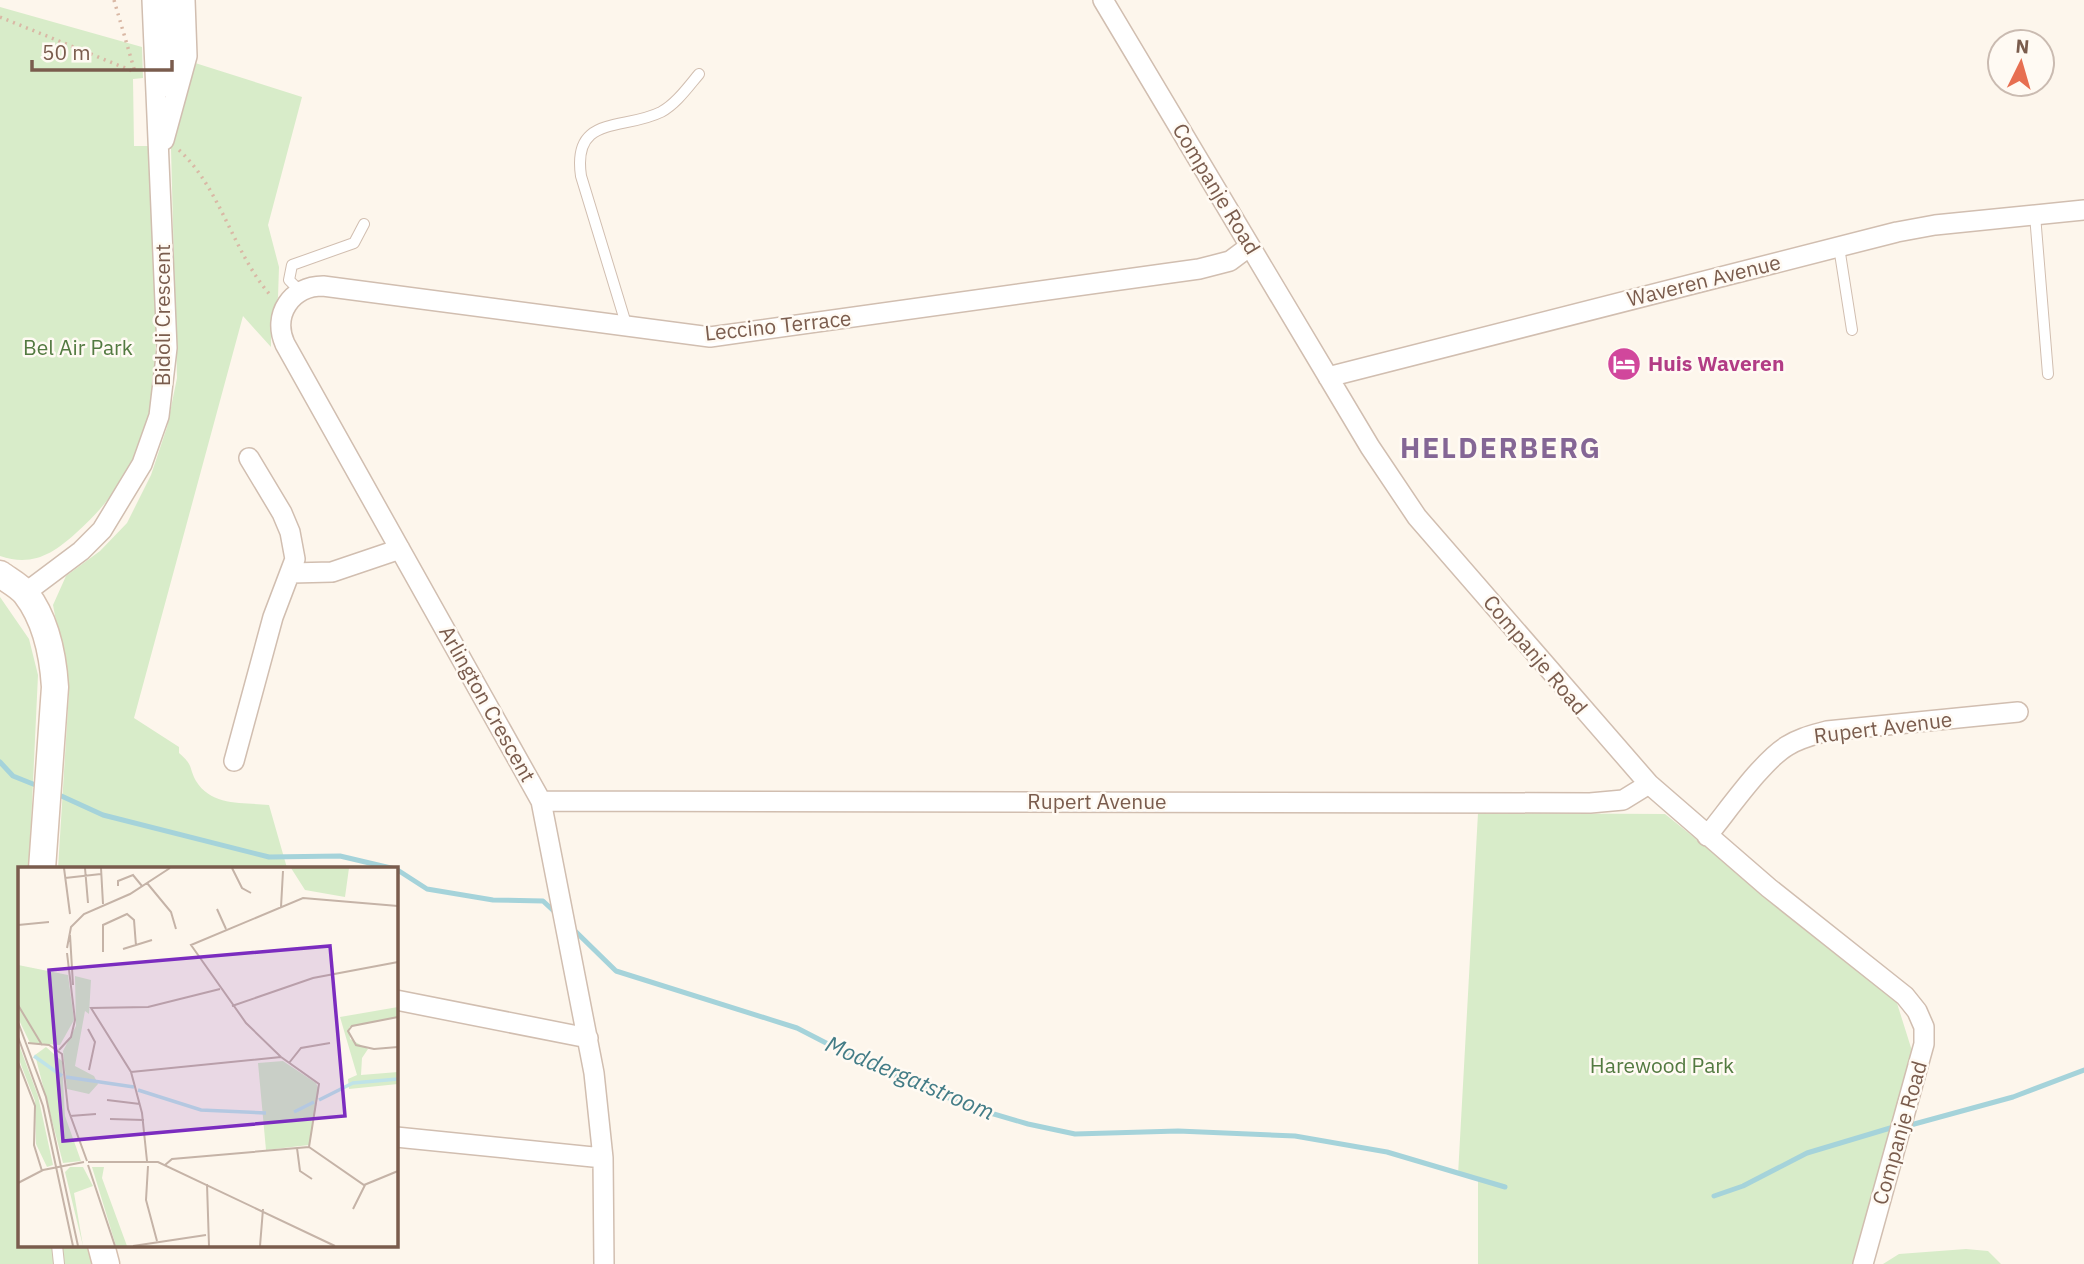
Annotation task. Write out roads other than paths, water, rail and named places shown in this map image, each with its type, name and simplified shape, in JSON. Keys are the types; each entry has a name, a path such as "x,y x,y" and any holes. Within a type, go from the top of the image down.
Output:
{"street":[{"name":"Bidoli Crescent","path":"25,593 81,551 102,530 142,464 159,416 167,348 163,91 152,0"},
{"name":"Bidoli Crescent","path":"163,91 171,62 169,0"},
{"name":"Bidoli Crescent","path":"163,91 187,56 186,0"},
{"name":"Companje Road","path":"1103,0 1328,377 1395,487 1417,517 1649,784 1707,836 1905,996 1917,1011 1924,1027 1920,1068 1863,1264"},
{"name":"Waveren Avenue","path":"1328,377 1935,225 2084,210"},
{"name":"Leccino Terrace","path":"300,291 323,286 709,337 1199,269 1230,261 1250,246"},
{"name":"Arlington Crescent","path":"300,291 284,308 280,330 285,344 541,801 589,1038 603,1158 604,1264"},
{"path":"234,761 273,617 292,573 295,559 290,532 249,458"},
{"path":"292,573 332,572 400,549"},
{"path":"0,574 25,593 43,627 53,662 55,687 43,867"},
{"name":"Rupert Avenue","path":"1707,836 1770,760 1785,747 1805,737 1828,731 2018,712"},
{"name":"Rupert Avenue","path":"541,801 1590,803 1623,800 1649,784"},
{"path":"397,1000 589,1038"},
{"path":"397,1137 603,1158"},
{"path":"101,1246 106,1264"}],"lane":[{"path":"627,328 581,176 579,154 583,143 598,129 659,113 668,108 699,74"},
{"path":"2035,215 2048,374"},
{"path":"300,291 289,280 292,265 354,243 364,224"},
{"path":"1839,247 1852,330"},
{"path":"57,1246 59,1264"}],"waterway":[{"name":"Moddergatstroom","path":"0,762 13,776 38,786"},
{"name":"Moddergatstroom","path":"57,794 103,815 269,857 340,856 387,867"},
{"name":"Moddergatstroom","path":"397,870 427,889 493,900 543,901 557,914"},
{"name":"Moddergatstroom","path":"572,928 616,971 797,1028 863,1062 970,1107 1028,1124 1075,1134 1178,1131 1295,1136 1387,1152 1505,1187"},
{"path":"1907,1126 2013,1097 2084,1070"},
{"path":"1714,1196 1743,1186 1807,1153 1897,1126"}],"place":[{"name":"Huis Waveren","path":"1624,364"}],"district":[{"name":"HELDERBERG","path":"1501,448"}],"park label":[{"name":"Bel Air Park","path":"78,348"},
{"name":"Harewood Park","path":"1662,1066"}]}
